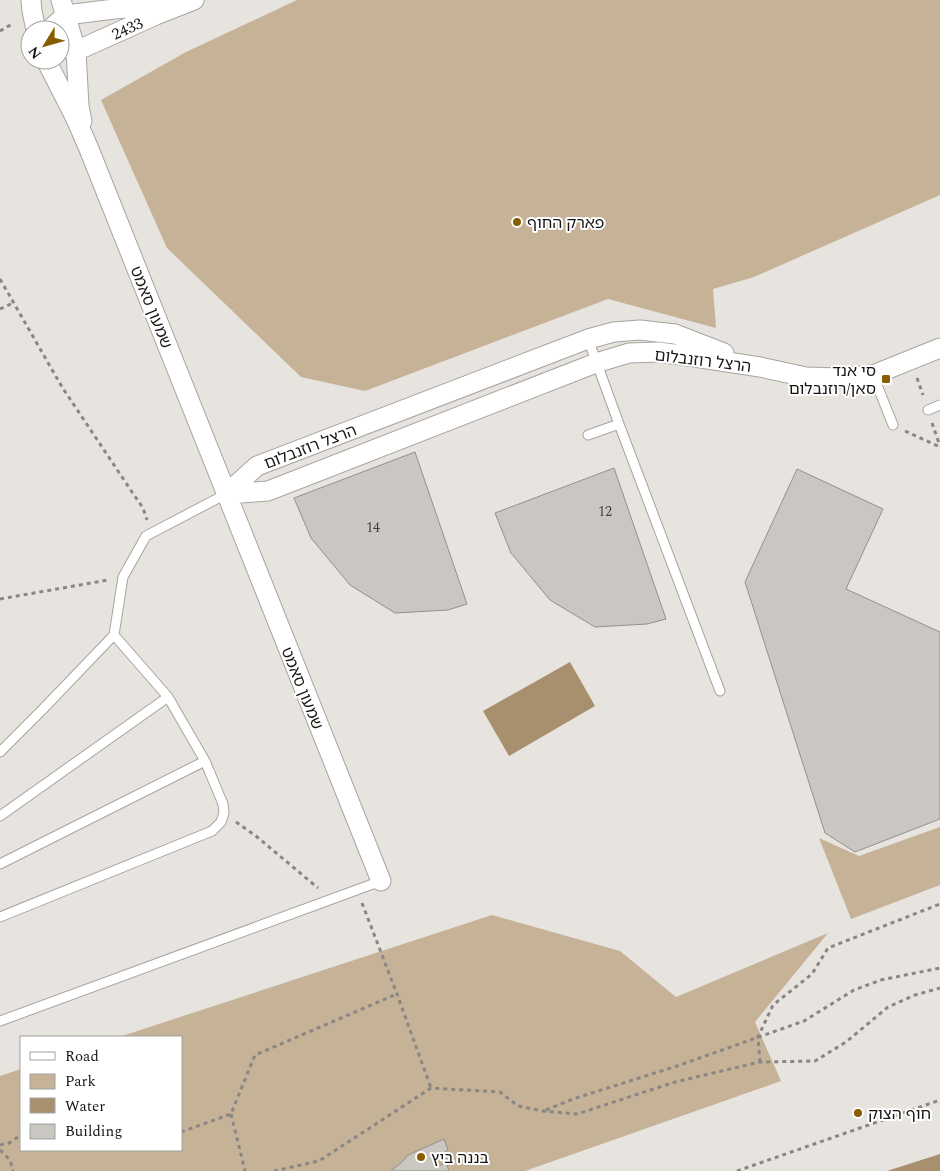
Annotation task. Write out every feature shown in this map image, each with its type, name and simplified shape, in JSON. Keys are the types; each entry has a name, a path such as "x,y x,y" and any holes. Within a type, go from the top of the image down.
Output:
{"street":[{"path":"31,0 34,20"},
{"name":"2433","path":"64,8 114,9 154,6 187,0"},
{"name":"2433","path":"70,47 194,0"},
{"path":"56,20 64,8"},
{"name":"שמעון סאמט","path":"70,52 78,67 79,106 89,148"},
{"name":"שמעון סאמט","path":"51,70 89,148 381,882"},
{"name":"הרצל רוזנבלום","path":"226,494 258,466 588,339 614,332 640,330 675,334 760,367"},
{"name":"הרצל רוזנבלום","path":"226,494 268,491 596,363 629,354 658,352 760,367 806,377 840,378 873,375 940,348"}],"lane":[{"path":"588,339 720,690"},
{"path":"873,375 893,425"},
{"path":"928,410 940,405"},
{"path":"588,435 619,424"},
{"path":"0,752 114,635 122,577 146,536 226,494"},
{"path":"0,917 212,831 221,822 224,814 223,804 205,761 168,697 114,635"},
{"path":"0,816 168,697"},
{"path":"0,864 205,761"},
{"path":"0,1021 381,882"}],"path":[{"path":"0,279 62,387 143,508 148,522 146,536"},
{"path":"0,309 13,302"},
{"path":"893,425 940,447"},
{"path":"0,599 122,577"},
{"path":"224,814 256,836 332,900"},
{"path":"358,890 430,1088"},
{"path":"760,1062 758,1037 773,1005 812,974 828,948 940,904"},
{"path":"543,1111 573,1099 677,1066 804,1021 854,990 881,980 940,968"},
{"path":"274,1171 319,1161 430,1088 500,1092 518,1106 543,1111 577,1114 675,1082 760,1062 815,1060 846,1042 888,1008 915,995 940,988"},
{"path":"245,1171 231,1114 255,1055 397,994"},
{"path":"737,1171 940,1100"},
{"path":"182,1132 231,1114"},
{"path":"0,1144 9,1142 20,1136"},
{"path":"0,1150 10,1161 13,1171"}],"green space":[{"name":"פארק החוף","path":"297,0 940,0 940,195 754,277 713,289 716,328 608,299 365,391 301,377 167,248 101,100 186,52"},
{"path":"940,827 940,885 851,919 819,838 859,856"},
{"path":"492,915 620,951 676,997 828,933 755,1022 781,1081 525,1171 0,1171 0,1076 20,1069 20,1151 182,1151 182,1036 122,1036"}],"water":[{"path":"570,662 595,706 509,756 483,711"},
{"path":"940,1154 940,1171 887,1171"}],"building":[{"path":"415,452 467,604 448,610 395,613 350,585 311,538 294,498"},
{"path":"614,468 666,619 647,624 595,627 550,600 511,553 495,513"},
{"path":"797,469 883,509 846,589 940,632 940,819 855,852 825,833 745,582"},
{"name":"בננה ביץ","path":"444,1139 448,1150 433,1159 436,1167 446,1163 449,1171 391,1171 408,1155"}],"place":[{"name":"פארק החוף","path":"517,222"},
{"name":"סי אנד סאן/רוזנבלום","path":"886,379"},
{"name":"חוף הצוק","path":"858,1113"},
{"name":"בננה ביץ","path":"421,1157"}]}
